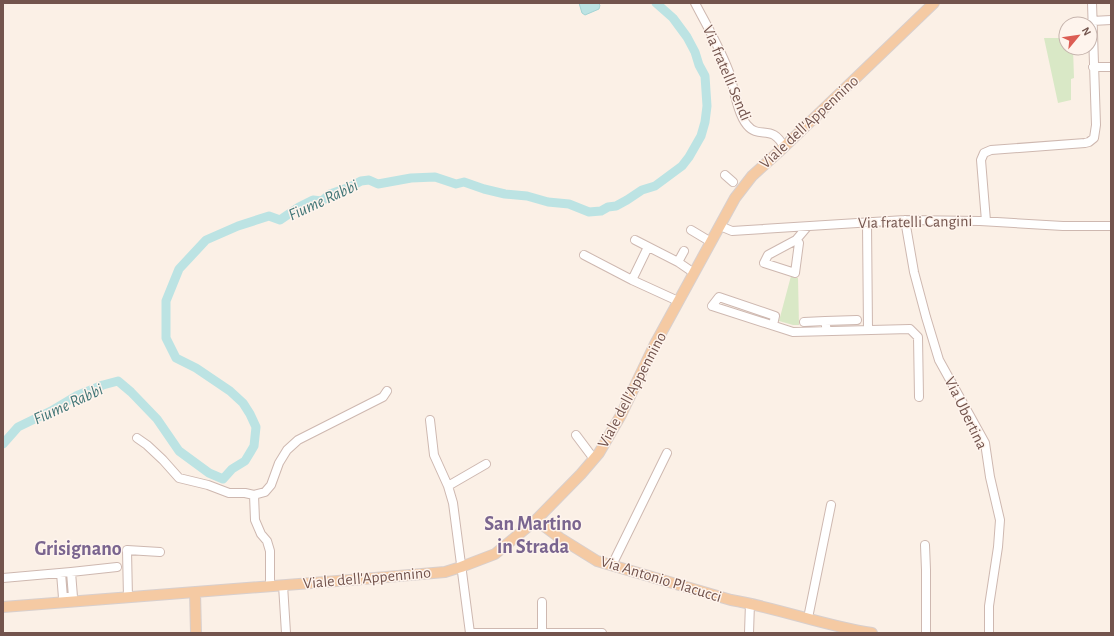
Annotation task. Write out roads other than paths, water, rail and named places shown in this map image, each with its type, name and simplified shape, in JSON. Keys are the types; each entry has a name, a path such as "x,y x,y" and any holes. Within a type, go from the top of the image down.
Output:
{"main road":[{"name":"Viale dell'Appennino","path":"3,607 69,600 128,598 445,572 495,554 536,520 581,474 599,453 622,415 654,346 735,198 737,185 752,176 784,147 934,3"},
{"name":"Via Antonio Placucci","path":"536,520 560,538 597,561 731,600 750,603 854,630 872,633"},
{"path":"195,592 196,633"}],"street":[{"name":"Via fratelli Sendi","path":"695,3 729,72 744,121 752,130 756,132 776,136 784,147"},
{"path":"1092,3 1092,16"},
{"path":"1098,21 1111,20"},
{"path":"986,221 981,160 984,153 991,150 1085,143 1090,142 1094,138 1096,125 1093,56"},
{"path":"1093,67 1111,67"},
{"path":"725,175 737,185"},
{"name":"Via fratelli Cangini","path":"720,226 732,231 905,220 986,221 1063,226 1111,226"},
{"name":"Via Ubertina","path":"905,220 914,272 939,360 985,443 990,477 1000,520 998,547 989,606 989,633"},
{"path":"867,223 868,330"},
{"path":"796,240 800,243 795,273 764,263 768,255 796,240 807,227"},
{"path":"692,230 711,242"},
{"path":"635,240 678,262 694,273"},
{"path":"632,280 648,247"},
{"path":"678,262 684,251"},
{"path":"584,255 632,280 678,301"},
{"path":"712,306 793,332 910,329 918,337 919,397"},
{"path":"804,322 857,320"},
{"path":"826,321 827,331"},
{"path":"137,438 163,460 179,478 208,485 229,493 245,493 254,495 265,492 271,485 278,463 287,450 298,440 383,398 387,391"},
{"path":"430,420 434,455 448,486 453,503 470,633 602,633"},
{"path":"576,435 594,459"},
{"path":"612,565 667,453"},
{"path":"448,486 486,464"},
{"path":"254,495 255,520 261,534 267,541 270,551 270,586"},
{"path":"808,618 831,505"},
{"path":"925,545 926,633"},
{"path":"128,598 127,550 160,552"},
{"path":"3,578 117,567"},
{"path":"61,573 63,598 69,600 73,597 71,572"},
{"path":"283,585 286,633"},
{"path":"542,602 542,633"},
{"path":"749,633 750,603"}],"water":[{"path":"579,3 598,3 600,5 599,9 585,15 582,13"}],"waterway":[{"name":"Fiume Rabbi","path":"3,444 18,427 51,411 76,396 103,385 118,381 157,419 179,451 209,473 223,479 232,469 245,461 254,446 256,427 243,403 230,391 196,368 176,358 166,338 166,301 179,269 206,240 238,226 269,216 280,220 299,207 313,200 322,201 330,194 350,187 361,181 369,180 378,184 411,178 435,177 456,184 464,182 505,194 527,196 548,202 569,204 589,212 601,211 608,207 616,206 642,190 655,186 682,166 689,157 701,136 707,106 705,76 699,65 695,52 687,37 673,18 656,3"}],"district":[{"name":"San Martino in Strada","path":"533,536"},
{"name":"Grisignano","path":"78,549"}]}
